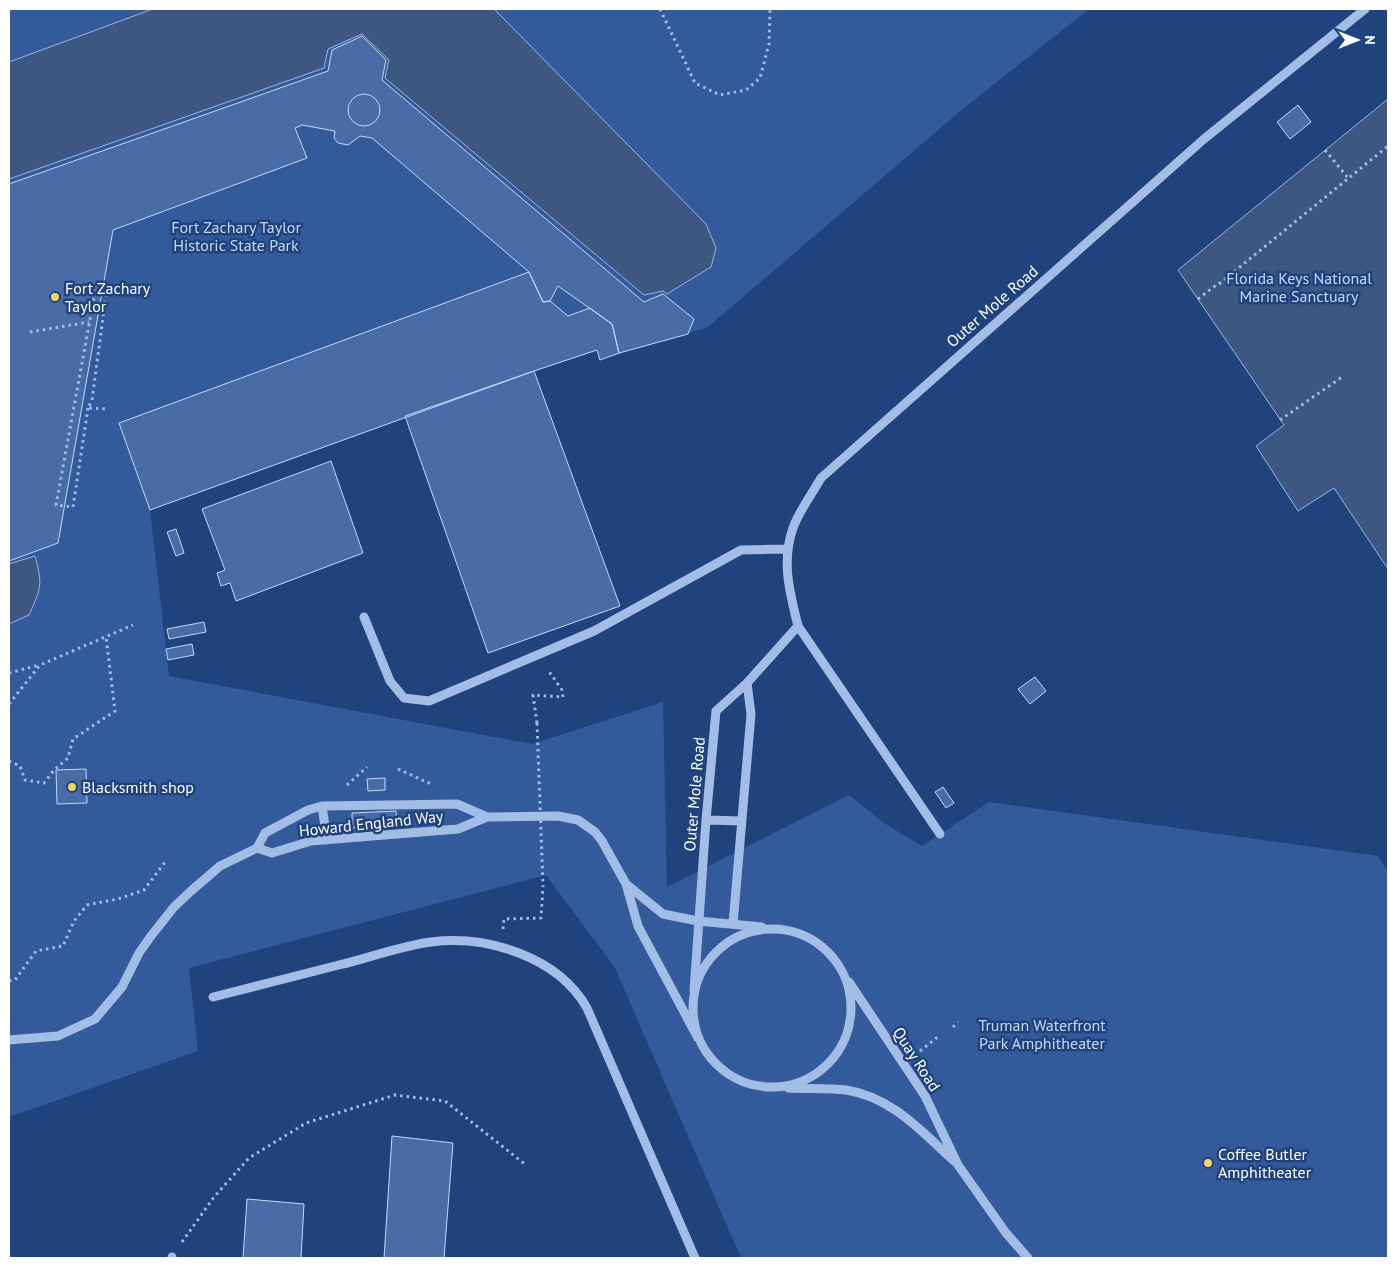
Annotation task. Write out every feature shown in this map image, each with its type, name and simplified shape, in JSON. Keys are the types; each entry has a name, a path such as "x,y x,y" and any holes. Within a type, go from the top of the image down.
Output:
{"street":[{"name":"Outer Mole Road","path":"694,991 698,921 716,712 747,683 798,626 789,589 787,548 793,527 821,478 1204,139 1365,9"},
{"path":"364,617 390,681 404,698 429,701 610,623 733,553 750,548 787,548"},
{"path":"798,626 940,834"},
{"path":"733,924 751,714 747,683"},
{"name":"Howard England Way","path":"257,848 265,833 308,810 322,806 457,804 487,817"},
{"path":"322,806 327,840"},
{"name":"Howard England Way","path":"9,1040 58,1036 95,1019 122,987 139,953 174,907 220,866 239,855 257,848 272,853 311,841 458,829 487,817 558,816 578,820 595,832 602,840 626,884"},
{"path":"706,820 742,821"},
{"path":"626,884 663,914 698,921 778,928 796,932 812,940 827,951 843,974 850,996 850,1019 844,1041 831,1061 814,1076 792,1085 770,1088 747,1084 727,1074 710,1058 638,926 626,884"},
{"path":"698,1038 692,1016 694,991 702,969 717,949 737,936 760,929 778,928"},
{"path":"213,997 431,942 476,943 515,951 531,958 566,981 578,992 588,1008 695,1258"},
{"name":"Quay Road","path":"843,974 925,1096 958,1165 1006,1233 1028,1258"},
{"name":"Quay Road","path":"770,1088 847,1090 872,1098 898,1110 958,1165"}],"path":[{"path":"660,9 695,83 720,96 746,90 760,78 769,44 770,9"},
{"path":"1198,300 1388,146"},
{"path":"1325,150 1348,178"},
{"path":"1218,284 1224,279"},
{"path":"95,292 106,294 92,400 88,408 73,507 56,505 95,292"},
{"path":"30,332 89,322"},
{"path":"1280,420 1342,377"},
{"path":"88,408 108,409"},
{"path":"9,673 40,665 133,625"},
{"path":"9,761 20,766 25,780 44,783 54,770 68,758 73,739 115,711 106,636"},
{"path":"513,918 541,918 542,857 537,723 533,695 563,697 562,690 539,655"},
{"path":"9,704 40,665"},
{"path":"9,981 14,980 36,951 63,946 74,921 87,905 118,900 144,890 165,862"},
{"path":"953,1027 958,1022"},
{"path":"920,1051 939,1036"},
{"path":"172,1258 214,1197 249,1158 306,1123 395,1095 446,1101 526,1165"}],"green space":[{"name":"Fort Zachary Taylor Historic State Park","path":"9,9 1089,9 958,113 708,327 600,360 597,350 150,510 169,676 532,744 663,702 667,887 849,795 884,823 922,846 989,802 1378,856 1388,871 1388,1258 741,1258 615,968 546,875 189,968 198,1051 9,1117"}],"shaded area":[{"path":"153,9 494,9 706,224 716,248 711,267 667,294 663,291 644,295 385,78 389,60 362,34 328,49 324,68 9,179 9,62"},
{"name":"Florida Keys National Marine Sanctuary","path":"1388,99 1388,569 1334,488 1298,511 1256,446 1284,425 1178,270"},
{"path":"35,556 40,580 36,598 29,615 9,624 9,564"}],"building":[{"name":"Fort Zachary Taylor","path":"362,36 386,60 382,80 644,302 663,294 694,319 688,334 619,353 612,324 558,286 550,301 543,302 529,272 372,138 360,136 348,145 338,143 334,138 335,131 302,125 295,128 307,158 113,230 58,543 9,561 9,184 328,71 332,50"},
{"path":"364,94 376,98 380,110 376,122 364,126 352,122 348,110 352,98"},
{"path":"1298,105 1311,122 1290,139 1277,122"},
{"path":"529,272 543,302 550,301 568,316 590,308 612,324 619,353 600,360 597,350 534,371 150,510 119,423"},
{"path":"534,371 620,606 488,653 405,416"},
{"path":"331,461 363,553 236,601 230,583 221,586 217,573 225,570 202,509"},
{"path":"176,529 184,553 176,556 167,532"},
{"path":"204,622 206,632 169,639 167,629"},
{"path":"192,644 194,655 168,660 166,649"},
{"path":"1035,677 1046,691 1030,704 1018,689"},
{"name":"Blacksmith shop","path":"86,769 87,803 57,804 56,770"},
{"path":"385,778 385,790 368,791 367,779"},
{"path":"943,787 954,803 946,808 935,792"},
{"path":"396,811 397,827 352,828 352,813"},
{"path":"392,1136 453,1143 444,1258 384,1258"},
{"path":"247,1199 304,1204 301,1258 243,1258"}],"place":[{"name":"Fort Zachary Taylor","path":"55,297"},
{"name":"Blacksmith shop","path":"72,787"},
{"name":"Coffee Butler Amphitheater","path":"1208,1163"}],"park label":[{"name":"Truman Waterfront Park Amphitheater","path":"1042,1034"}]}
